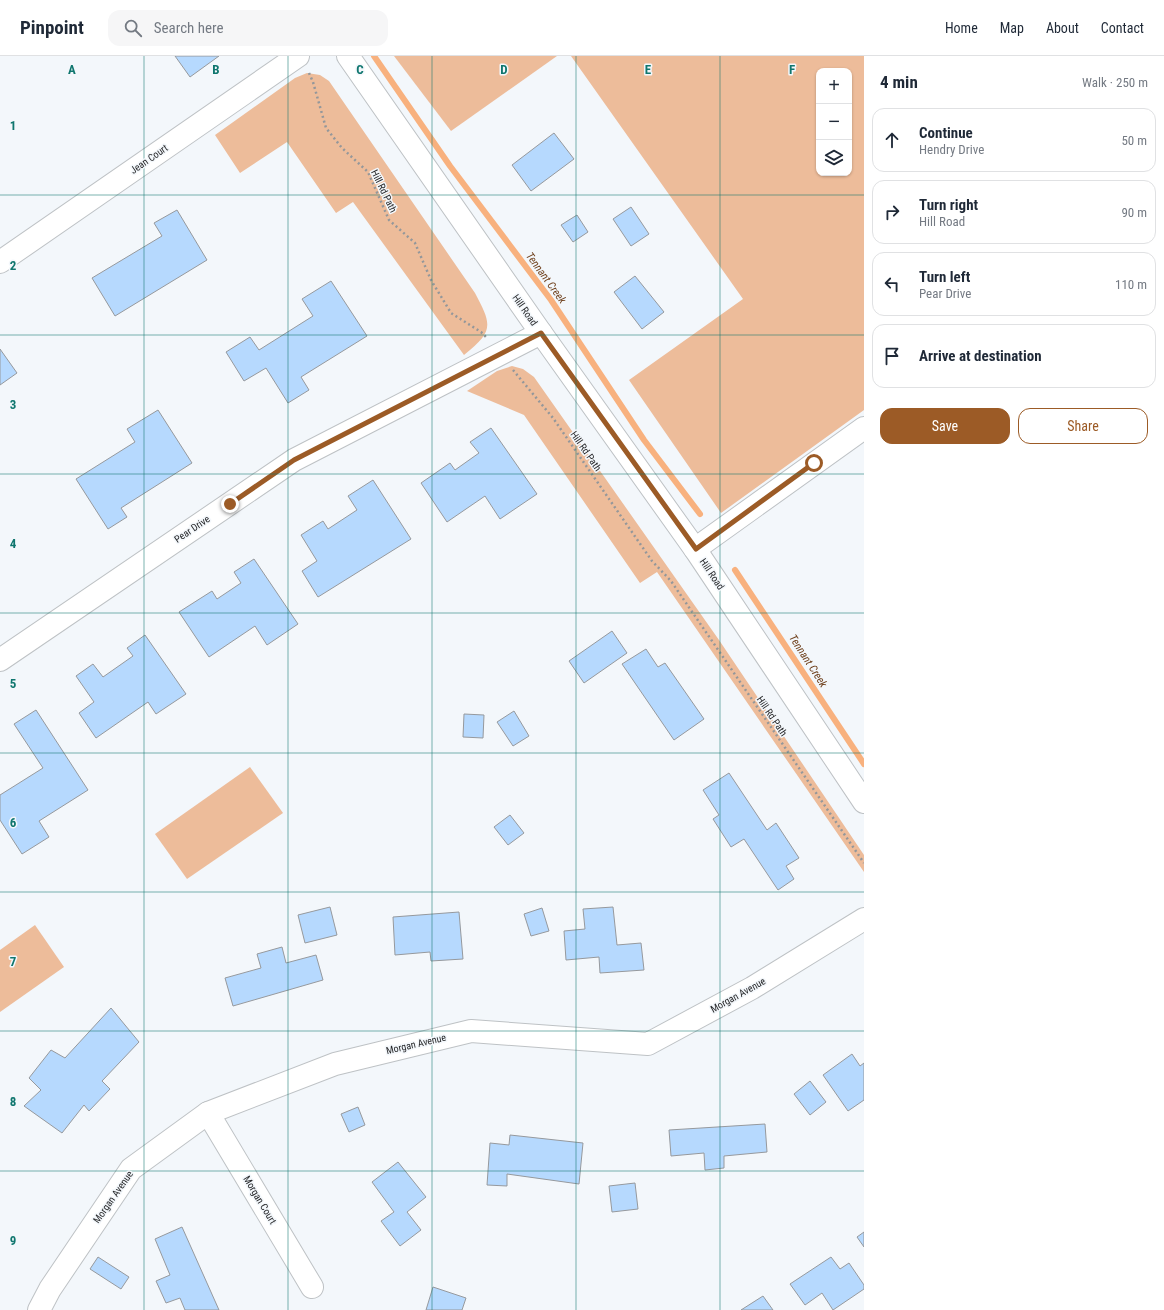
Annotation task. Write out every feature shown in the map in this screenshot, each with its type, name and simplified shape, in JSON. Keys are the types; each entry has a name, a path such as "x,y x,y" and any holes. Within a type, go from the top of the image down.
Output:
{"street":[{"name":"Hill Road","path":"348,56 541,333 696,549 864,802"},
{"name":"Jean Court","path":"0,262 302,63"},
{"name":"Pear Drive","path":"0,660 294,460 541,333"},
{"path":"696,549 864,428"},
{"name":"Morgan Avenue","path":"39,1310 50,1289 131,1169 208,1113 335,1064 471,1031 648,1044 752,988 864,919"},
{"name":"Morgan Court","path":"208,1113 312,1288"}],"path":[{"name":"Hill Rd Path","path":"302,63 314,82 326,128 342,148 368,172 389,220 415,243 431,280 451,313 481,332 490,343"},
{"name":"Hill Rd Path","path":"510,366 553,418 652,561 671,581 864,863"}],"shaded area":[{"path":"394,56 557,56 451,131"},
{"path":"571,56 864,56 864,410 721,513 629,380 743,299"},
{"path":"307,73 320,75 329,81 475,293 485,313 487,327 481,340 464,355 353,202 336,213 287,142 240,173 215,135 295,78"},
{"path":"512,366 523,369 534,377 719,640 864,855 864,872 657,572 640,583 524,415 467,391 497,371"},
{"path":"250,767 283,813 187,879 155,834"},
{"path":"35,925 64,967 0,1012 0,950"}],"building":[{"path":"175,56 219,56 190,77"},
{"path":"554,133 574,159 531,191 512,165"},
{"path":"631,207 649,234 631,246 613,219"},
{"path":"177,210 207,260 115,316 92,278 162,236 154,223"},
{"path":"577,215 588,232 573,242 561,225"},
{"path":"635,276 664,312 642,329 614,292"},
{"path":"331,281 367,336 301,377 309,390 288,403 266,368 244,381 226,352 250,337 259,350 313,316 302,299"},
{"path":"0,349 17,373 0,385"},
{"path":"158,410 192,463 121,508 127,517 108,529 76,479 135,442 127,429"},
{"path":"491,428 537,494 500,519 485,496 447,522 421,483 450,463 455,470 479,453 470,442"},
{"path":"373,480 411,539 318,597 302,571 317,561 301,535 323,521 328,529 357,510 348,496"},
{"path":"254,559 298,624 267,645 255,626 209,657 179,612 212,591 217,599 241,583 234,572"},
{"path":"612,631 627,653 584,683 569,661"},
{"path":"145,635 186,694 156,714 148,702 96,738 79,713 94,702 76,676 93,664 103,677 133,656 127,648"},
{"path":"646,649 658,667 665,663 704,719 674,740 622,664"},
{"path":"36,710 88,790 39,821 49,837 22,854 0,820 0,795 43,768 14,724"},
{"path":"514,711 529,736 513,746 497,722"},
{"path":"464,714 484,715 483,738 463,737"},
{"path":"729,773 767,830 776,823 799,858 786,866 794,879 778,890 744,839 731,847 713,819 719,815 703,790"},
{"path":"510,815 524,833 508,845 494,827"},
{"path":"330,907 337,935 305,943 298,915"},
{"path":"613,907 617,945 641,943 644,970 600,973 599,957 566,960 564,931 585,929 583,909"},
{"path":"542,908 549,931 531,936 524,914"},
{"path":"459,912 463,959 431,961 430,952 395,955 393,917"},
{"path":"282,947 286,963 316,955 323,980 233,1006 225,978 261,968 257,954"},
{"path":"111,1008 139,1042 102,1081 110,1089 89,1111 84,1105 62,1133 24,1106 41,1090 29,1078 51,1050 65,1058"},
{"path":"852,1054 860,1066 864,1063 864,1100 848,1111 823,1075"},
{"path":"810,1081 826,1102 810,1115 794,1094"},
{"path":"358,1107 365,1125 349,1132 341,1114"},
{"path":"765,1124 767,1152 724,1156 724,1168 705,1170 704,1153 671,1156 669,1130"},
{"path":"510,1135 583,1143 579,1184 507,1174 507,1186 487,1185 490,1143 509,1145"},
{"path":"398,1162 426,1197 407,1212 421,1230 400,1246 381,1221 394,1212 372,1182"},
{"path":"635,1183 638,1209 612,1212 609,1186"},
{"path":"182,1227 219,1310 185,1310 180,1298 166,1303 156,1281 170,1275 155,1239"},
{"path":"864,1232 864,1247 857,1237"},
{"path":"98,1257 129,1277 121,1289 90,1269"},
{"path":"831,1257 840,1269 849,1263 864,1285 864,1289 833,1310 822,1293 805,1305 790,1284"},
{"path":"433,1287 466,1298 462,1310 426,1310"},
{"path":"763,1296 773,1310 741,1310"}],"waterway":[{"name":"Tennant Creek","path":"374,56 450,166 551,300 644,440 700,514"},
{"name":"Tennant Creek","path":"735,570 864,764"}],"route":[{"path":"230,504 294,460 541,333 696,549 814,463"}]}
